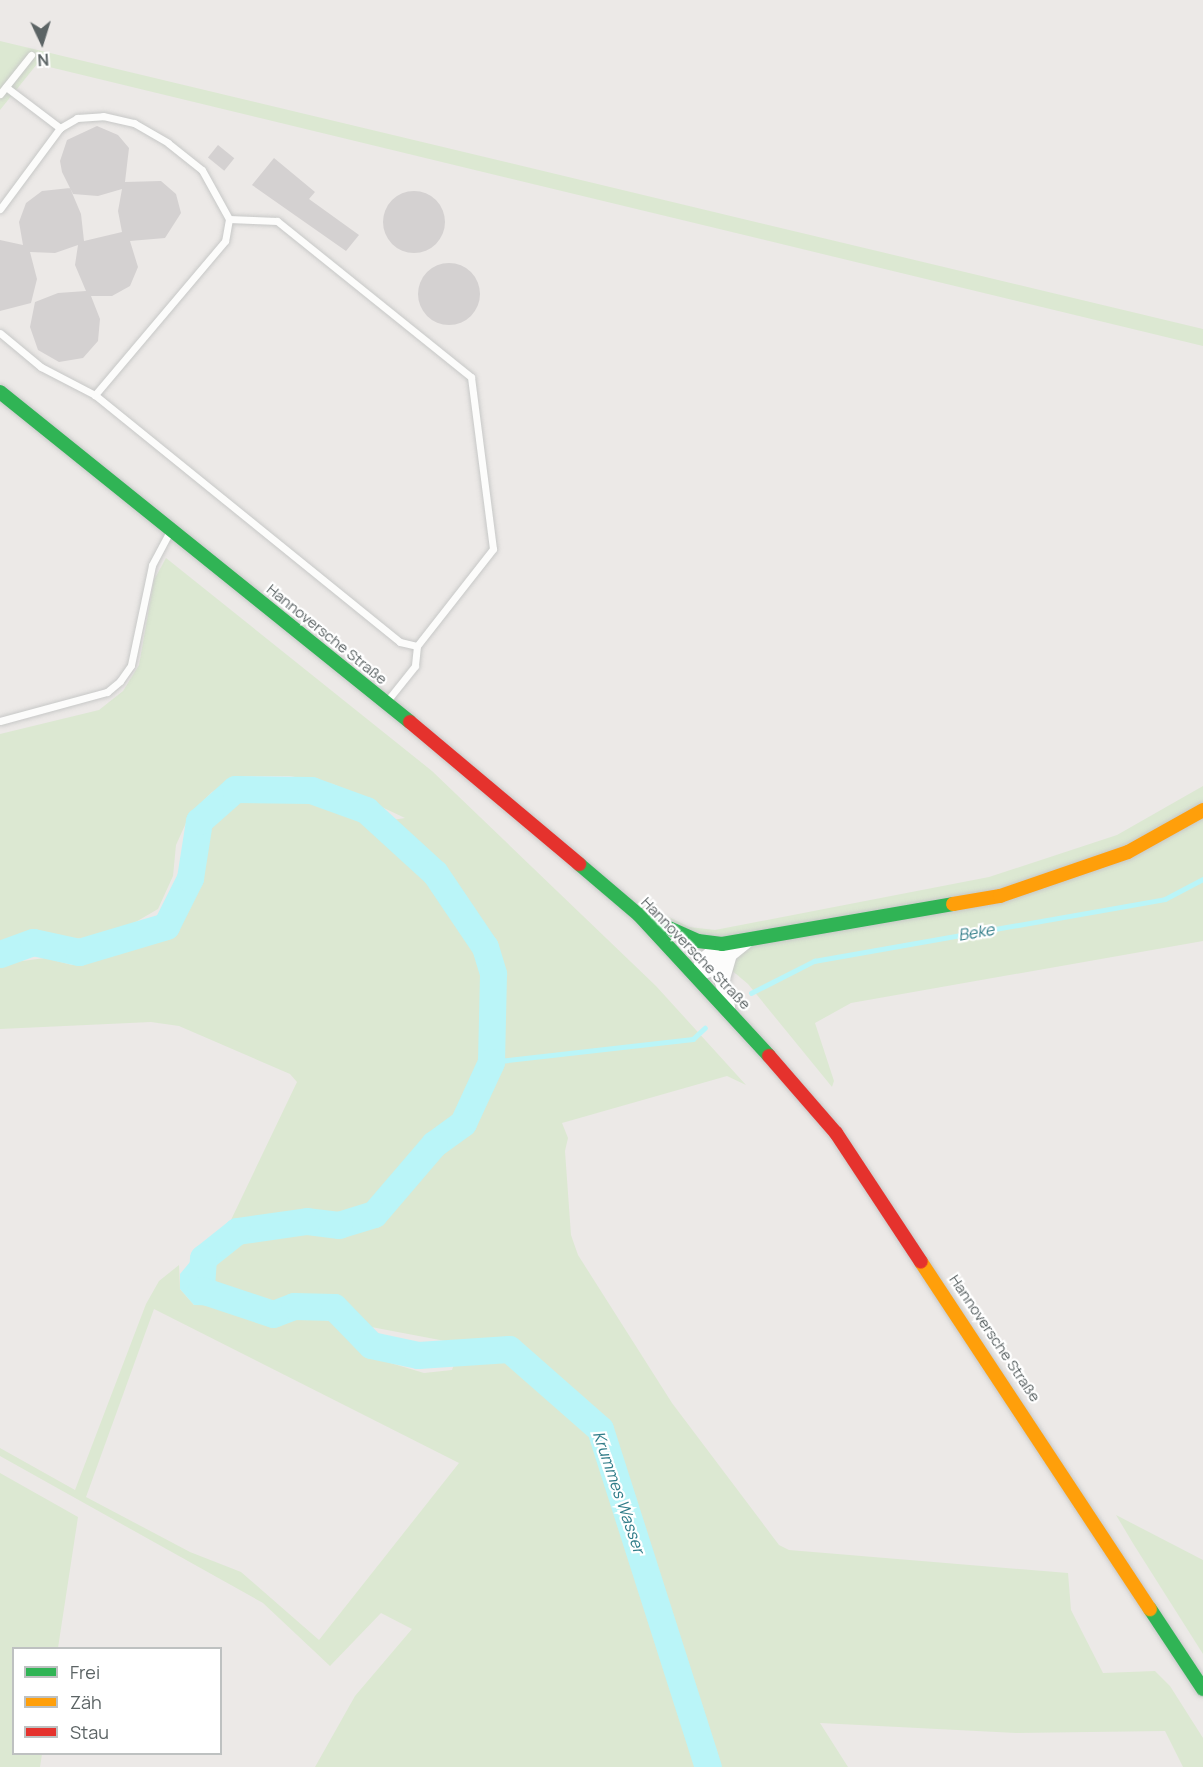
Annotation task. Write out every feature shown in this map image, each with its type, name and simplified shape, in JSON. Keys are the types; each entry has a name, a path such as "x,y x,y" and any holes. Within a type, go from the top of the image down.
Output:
{"main road":[{"name":"Hannoversche Straße","path":"0,392 385,703 639,915 697,974 836,1133 1203,1689"},
{"path":"639,915 676,934 726,949 748,940 1000,896 1128,852 1203,810"}],"street":[{"path":"697,974 703,960 726,949"},
{"path":"726,949 723,971 728,1008"}],"lane":[{"path":"0,94 31,55"},
{"path":"6,87 60,128"},
{"path":"0,209 60,128 77,118 103,116 134,123 168,143 202,170 229,219 225,241 95,395"},
{"path":"229,219 277,220 471,377 493,549 417,646 415,666 385,703"},
{"path":"0,333 41,367 95,395 400,642 417,646"},
{"path":"0,721 107,692 120,681 131,665 152,565 161,542 172,529"}],"green space":[{"path":"0,41 1203,329 1203,346 37,64 0,110"},
{"path":"166,558 432,771 656,986 746,1085 727,1076 562,1123 568,1138 565,1151 571,1235 578,1255 672,1403 779,1545 789,1550 1068,1573 1071,1610 1103,1673 1155,1671 1170,1686 1203,1738 1203,1767 1183,1767 1165,1731 1016,1733 820,1723 848,1767 315,1767 355,1696 412,1629 381,1613 330,1666 263,1603 0,1456 0,1448 75,1490 146,1304 159,1281 179,1265 180,1289 194,1305 215,1302 275,1326 307,1316 337,1323 367,1356 424,1373 452,1370 461,1344 366,1326 343,1303 303,1295 270,1305 220,1287 207,1270 297,1082 290,1074 179,1026 151,1022 0,1029 0,964 45,958 72,965 155,942 171,930 197,882 208,827 236,800 303,799 352,810 373,823 405,818 333,784 290,776 245,776 212,792 190,814 176,845 173,876 158,909 115,934 74,939 47,933 0,948 0,734 99,710 123,691 139,665 154,580","holes":["154,1309 459,1463 319,1640 241,1572 190,1552 86,1497"]},
{"path":"1203,786 1203,941 851,1003 815,1023 834,1081 832,1087 748,984 667,916 689,927 715,930 989,877 1117,835"},
{"path":"0,1473 78,1517 58,1647 12,1647 12,1755 42,1755 40,1767 0,1767"},
{"path":"1116,1515 1203,1560 1203,1654 1134,1545"}],"water":[{"path":"216,1261 207,1270 220,1287 234,1293 229,1306 194,1305 180,1289 180,1274 190,1262"}],"building":[{"path":"97,126 118,135 129,148 125,182 161,181 176,194 181,213 165,238 130,241 138,267 130,286 112,296 91,296 100,319 98,341 83,358 59,362 38,350 30,327 35,302 58,293 86,291 75,265 78,245 55,253 30,252 37,279 31,303 0,311 0,240 23,245 19,222 26,203 42,191 70,188 62,172 60,161 67,140","holes":["70,188 73,194 98,196 122,189 118,211 122,232 84,241 81,214"]},
{"path":"218,145 234,158 224,171 208,157"},
{"path":"274,158 315,192 309,199 359,235 346,251 252,185"},
{"path":"408,191 420,191 436,200 443,210 445,222 443,234 436,244 420,253 408,253 397,248 388,239 383,228 383,216 388,205 397,196"},
{"path":"443,263 455,263 471,272 478,282 480,294 478,306 471,316 455,325 443,325 432,320 423,311 418,300 418,288 423,277 432,268"}],"waterway":[{"name":"Krummes Wasser","path":"0,954 33,942 79,952 166,926 190,878 199,821 235,789 311,790 366,810 435,873 485,947 493,974 491,1062 463,1123 434,1144 374,1214 339,1225 307,1221 237,1231 203,1258 201,1290 273,1314 294,1306 334,1307 371,1345 418,1355 509,1349 600,1429 708,1767"},
{"name":"Beke","path":"751,993 814,961 1165,899 1203,879"},
{"name":"Beke","path":"491,1062 693,1039 705,1028"}],"traffic: fast":[{"path":"0,392 410,722"},
{"path":"579,864 639,915 769,1056"},
{"path":"653,921 698,941 722,944 953,904"},
{"path":"1150,1609 1203,1689"}],"traffic: slow":[{"path":"953,904 1000,896 1128,852 1203,810"},
{"path":"921,1262 1150,1609"}],"traffic: jam":[{"path":"410,722 579,864"},
{"path":"769,1056 836,1133 921,1262"}]}
